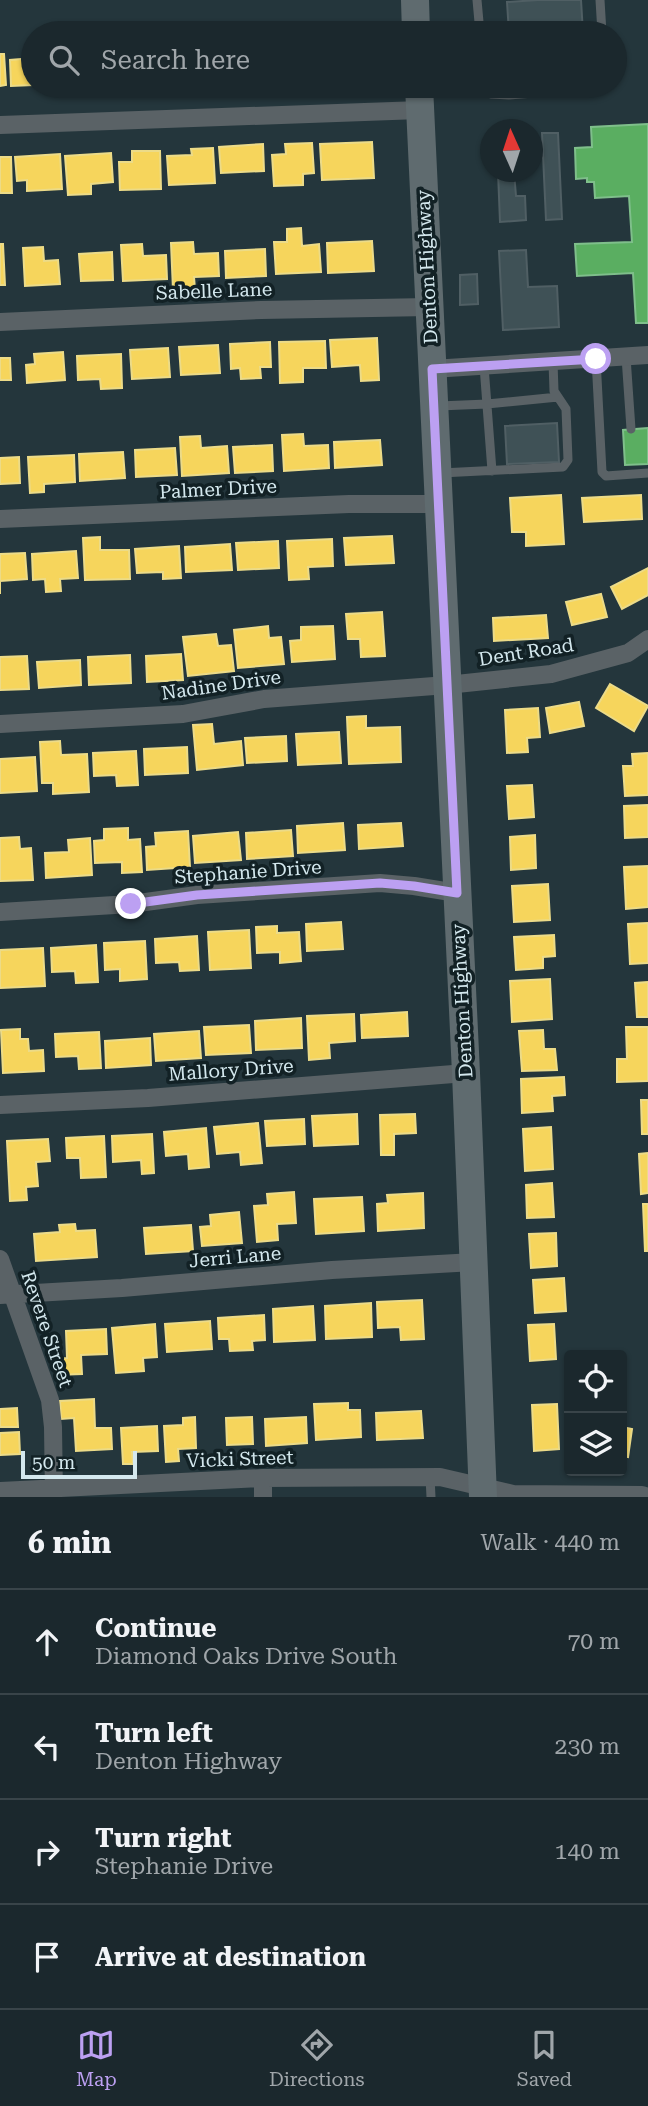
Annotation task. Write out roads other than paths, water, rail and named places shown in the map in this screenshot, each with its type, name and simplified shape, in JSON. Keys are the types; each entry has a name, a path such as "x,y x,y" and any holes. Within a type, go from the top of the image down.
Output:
{"main road":[{"path":"415,0 416,21"},
{"name":"Denton Highway","path":"419,98 466,1073 482,1492"}],"street":[{"path":"0,125 419,98"},
{"name":"Sabelle Lane","path":"0,322 261,310 429,307"},
{"path":"432,369 648,355"},
{"name":"Palmer Drive","path":"0,519 349,504 439,504"},
{"name":"Dent Road","path":"447,685 551,674 628,653 648,639"},
{"name":"Nadine Drive","path":"0,724 183,714 264,699 447,685"},
{"name":"Stephanie Drive","path":"0,912 380,883 457,893"},
{"name":"Mallory Drive","path":"0,1105 148,1098 466,1073"},
{"name":"Revere Street","path":"0,1258 6,1295 50,1400 54,1493"},
{"name":"Jerri Lane","path":"6,1295 474,1262"},
{"name":"Vicki Street","path":"0,1491 54,1493 263,1478 440,1477 482,1492 648,1497"},
{"path":"263,1478 263,1497"}],"lane":[{"path":"477,0 479,21"},
{"path":"600,0 601,21"},
{"path":"626,357 631,429"},
{"path":"596,359 602,472 606,476 634,469 648,473"},
{"path":"437,474 563,467 568,460 566,409 554,391 552,362"},
{"path":"484,366 492,471"},
{"path":"434,406 558,397"},
{"path":"430,1477 431,1497"}]}
